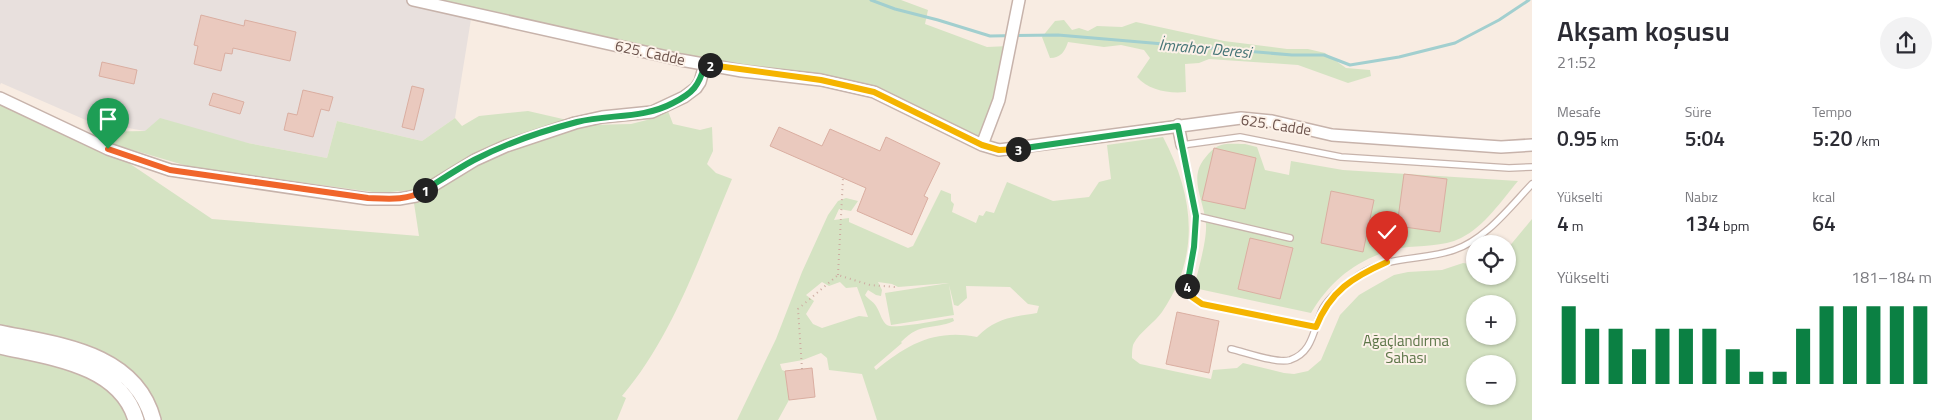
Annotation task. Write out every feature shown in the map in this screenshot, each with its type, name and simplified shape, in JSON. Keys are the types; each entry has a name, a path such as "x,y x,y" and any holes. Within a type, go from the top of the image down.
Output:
{"street":[{"name":"625. Cadde","path":"413,0 705,64 821,80 874,92 982,145 999,150 1026,148 1241,118 1272,121 1332,135 1502,147 1532,145"},
{"path":"982,145 998,100 1019,0"},
{"path":"0,98 108,149 170,170 368,198 399,199 416,196 475,160 547,132 602,117 631,116 664,108 684,97 699,84 705,64"},
{"path":"1178,126 1182,145"},
{"path":"0,333 70,348 104,360 122,372 137,389 151,411 153,420"},
{"path":"0,346 84,367 103,377 116,388 126,401 136,420"}],"lane":[{"path":"1316,327 1202,304 1192,297 1187,288 1194,247 1196,216 1182,145 1240,137 1341,157 1509,168 1532,167"},
{"path":"1231,349 1276,360 1288,361 1302,355 1310,346 1324,307 1341,288 1361,273 1387,262 1456,250 1483,233 1532,184"},
{"path":"1196,216 1290,238"}],"path":[{"path":"802,369 798,309 838,275 843,178"},
{"path":"838,275 870,285 895,287"}],"shaded area":[{"path":"0,0 413,0 472,13 455,118 422,141 337,121 327,158 248,143 145,131 88,121 1,83 0,85"}],"green space":[{"path":"413,0 901,0 928,10 925,24 987,47 1009,46 982,145 874,92 736,70"},
{"path":"1064,20 1072,30 1079,28 1088,31 1097,26 1122,27 1136,22 1224,41 1287,49 1308,49 1325,53 1346,68 1370,70 1371,76 1348,83 1298,65 1209,59 1199,63 1185,64 1186,92 1166,92 1147,85 1137,77 1150,58 1144,50 1121,45 1104,47 1068,42 1062,53 1057,57 1050,58 1042,37 1055,21"},
{"path":"0,98 108,149 212,219 419,236 412,190 380,193 194,168 102,141 93,136 92,132 145,131 160,118 248,143 327,158 337,121 422,141 455,118 462,126 479,116 528,111 589,125 631,124 647,120 668,111 673,124 700,130 712,127 713,151 707,164 716,173 732,179 685,292 657,347 622,396 626,398 617,420 153,420 122,372 0,333"},
{"name":"Ağaçlandırma Sahası","path":"1163,137 1181,181 1187,203 1188,247 1175,291 1162,312 1134,343 1132,358 1140,364 1211,379 1213,370 1237,368 1243,363 1284,373 1294,374 1308,371 1321,360 1340,315 1359,295 1394,275 1408,272 1442,270 1463,263 1466,264 1466,285 1516,285 1516,238 1532,219 1532,420 877,420 862,374 829,370 827,358 821,353 803,360 780,364 782,370 785,371 789,400 778,420 737,420 776,339 802,272 828,215 838,201 846,198 858,201 851,211 839,209 834,220 849,218 849,222 908,248 913,246 941,190 951,194 951,201 954,204 952,212 976,223 979,215 983,216 986,211 994,213 1007,182 1053,201 1089,197 1099,182 1111,179 1107,145","holes":["822,282 829,286 840,282 846,288 857,287 868,317 859,316 822,328 813,324 806,314 814,301 806,295","878,282 898,287 949,283 885,293 891,325 954,315 949,285 954,305 958,306 967,298 966,286 1010,287 1028,304 1039,306 1037,313 1005,319 991,326 977,337 948,335 923,341 899,353 876,370 874,367 902,343 908,335 921,329 954,321 953,318 908,325 898,326 887,325 875,304 865,295 868,290 881,296 882,290"]},
{"path":"1227,144 1245,144 1257,147 1265,170 1289,175 1291,161 1343,170 1518,181 1492,213 1470,233 1447,243 1401,248 1386,252 1360,263 1348,271 1328,290 1311,313 1194,288 1206,231 1205,215 1198,190 1198,173 1205,158 1214,149"},
{"path":"0,346 103,377 136,420 0,420"}],"building":[{"path":"201,15 244,26 245,20 296,32 290,61 233,48 232,54 225,53 221,71 194,64 198,46 194,45"},
{"path":"102,62 137,70 134,84 99,76"},
{"path":"412,86 424,89 414,130 402,127"},
{"path":"303,90 333,97 329,111 321,109 313,137 284,130 288,113 297,115"},
{"path":"213,93 244,102 240,114 209,105"},
{"path":"779,127 822,146 830,129 880,151 886,137 940,163 924,196 928,198 912,235 857,211 866,188 770,146"},
{"path":"1214,148 1256,158 1245,209 1202,200"},
{"path":"1404,174 1447,179 1440,232 1397,226"},
{"path":"1331,191 1374,200 1363,252 1321,243"},
{"path":"1250,238 1293,248 1280,299 1238,289"},
{"path":"1177,312 1219,321 1209,373 1166,364"},
{"path":"812,368 815,397 789,400 785,371"}],"waterway":[{"name":"İmrahor Deresi","path":"871,0 895,9 990,36 1058,35 1292,55 1324,55 1350,65 1399,57 1455,43 1499,20 1529,0"}],"route":[{"path":"108,149 170,170 310,188 368,198 399,199 416,196 453,172 506,146 575,123 602,117 631,116 664,108 684,97 699,84 705,64 742,71 821,80 874,92 960,135 999,150 1026,148 1178,126 1193,192 1196,216 1194,247 1187,288 1192,297 1202,304 1316,327 1324,307 1341,288 1361,273 1387,262"}]}
